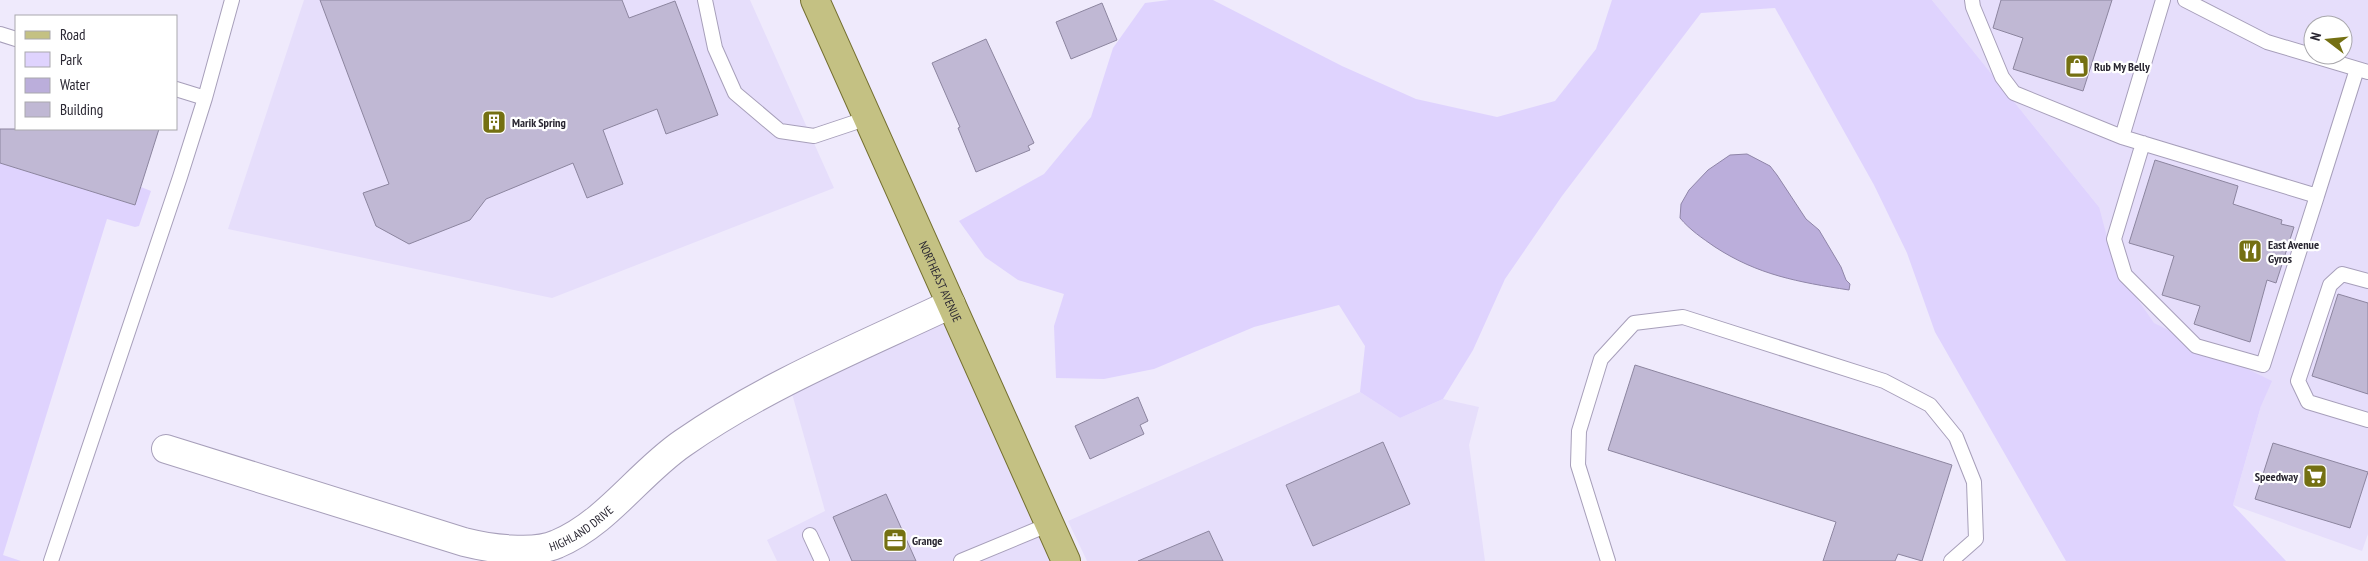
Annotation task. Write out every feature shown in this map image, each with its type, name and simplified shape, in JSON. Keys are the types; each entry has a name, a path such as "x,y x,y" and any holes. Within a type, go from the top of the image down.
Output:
{"main road":[{"name":"NORTHEAST AVENUE","path":"815,0 1066,561"}],"street":[{"name":"HIGHLAND DRIVE","path":"166,449 464,542 490,548 517,550 556,545 586,527 681,444 739,406 843,354 951,304"}],"lane":[{"path":"51,561 180,177 232,0"},
{"path":"705,0 715,48 735,93 780,131 814,136 868,118"},
{"path":"1972,0 1973,7 2002,77 2014,94 2122,137 2317,196"},
{"path":"2122,137 2163,0"},
{"path":"2143,143 2114,239 2125,275 2196,346 2263,365 2317,196 2362,70 2267,42 2185,0"},
{"path":"0,34 15,39"},
{"path":"178,90 204,98"},
{"path":"2368,282 2342,274 2330,285 2298,380 2308,402 2368,420"},
{"path":"1608,561 1578,464 1579,431 1601,359 1634,323 1683,317 1884,381 1930,405 1956,437 1974,482 1976,539 1951,561"},
{"path":"961,561 1050,524"},
{"path":"810,535 822,561"}],"shaded area":[{"path":"304,0 750,0 834,188 552,298 228,229"},
{"path":"1932,0 2368,0 2368,534 2362,551 2233,505 2261,406 2090,274 2099,207"},
{"path":"950,316 1056,561 777,561 767,540 825,511 791,390"},
{"path":"1360,392 1400,418 1443,399 1479,407 1469,445 1485,561 1087,561 1068,521"}],"green space":[{"path":"1169,0 1213,0 1342,66 1416,99 1497,117 1555,101 1596,49 1612,0 1932,0 2099,207 2115,267 2154,323 2272,381 2261,406 2233,505 2286,561 2066,561 1935,332 1907,253 1874,185 1775,8 1701,13 1562,196 1505,279 1473,350 1443,399 1400,418 1360,392 1365,346 1339,305 1254,327 1154,369 1104,379 1056,378 1054,326 1064,294 1018,280 985,257 959,221 1044,174 1091,117 1113,48 1145,3"},
{"path":"0,163 135,205 141,187 151,191 139,226 135,227 107,219 3,555 21,561 0,561"}],"water":[{"path":"1747,154 1770,166 1806,219 1819,230 1850,284 1849,290 1813,284 1763,271 1731,257 1710,244 1680,218 1681,204 1689,190 1708,170 1730,155"}],"building":[{"name":"Marik Spring","path":"320,0 622,0 629,18 675,1 718,115 666,134 657,109 603,130 623,184 587,198 573,163 486,199 470,220 409,244 376,226 363,193 389,184"},
{"path":"2001,0 2112,0 2083,91 2013,69 2023,38 1993,28"},
{"path":"1102,3 1117,40 1071,59 1056,22"},
{"path":"986,39 1034,143 1028,146 1030,150 976,172 958,128 960,127 932,63"},
{"path":"0,129 159,130 135,205 0,163"},
{"path":"2155,160 2238,186 2233,204 2282,220 2281,224 2294,227 2276,283 2267,280 2250,342 2194,324 2200,306 2162,295 2174,256 2129,243"},
{"path":"2338,294 2368,303 2368,394 2312,376"},
{"path":"1635,365 1952,465 1922,561 1898,554 1895,561 1823,561 1836,522 1608,450"},
{"path":"1138,397 1148,421 1140,425 1144,434 1090,459 1075,426"},
{"path":"1383,442 1410,504 1313,546 1286,485"},
{"path":"2273,443 2368,472 2350,528 2255,499"},
{"path":"886,494 916,561 852,561 833,517"},
{"path":"1209,531 1223,561 1138,561"}],"place":[{"name":"Rub My Belly","path":"2077,66"},
{"name":"Marik Spring","path":"494,122"},
{"name":"East Avenue Gyros","path":"2250,251"},
{"name":"Speedway","path":"2315,476"},
{"name":"Grange","path":"895,540"}]}
